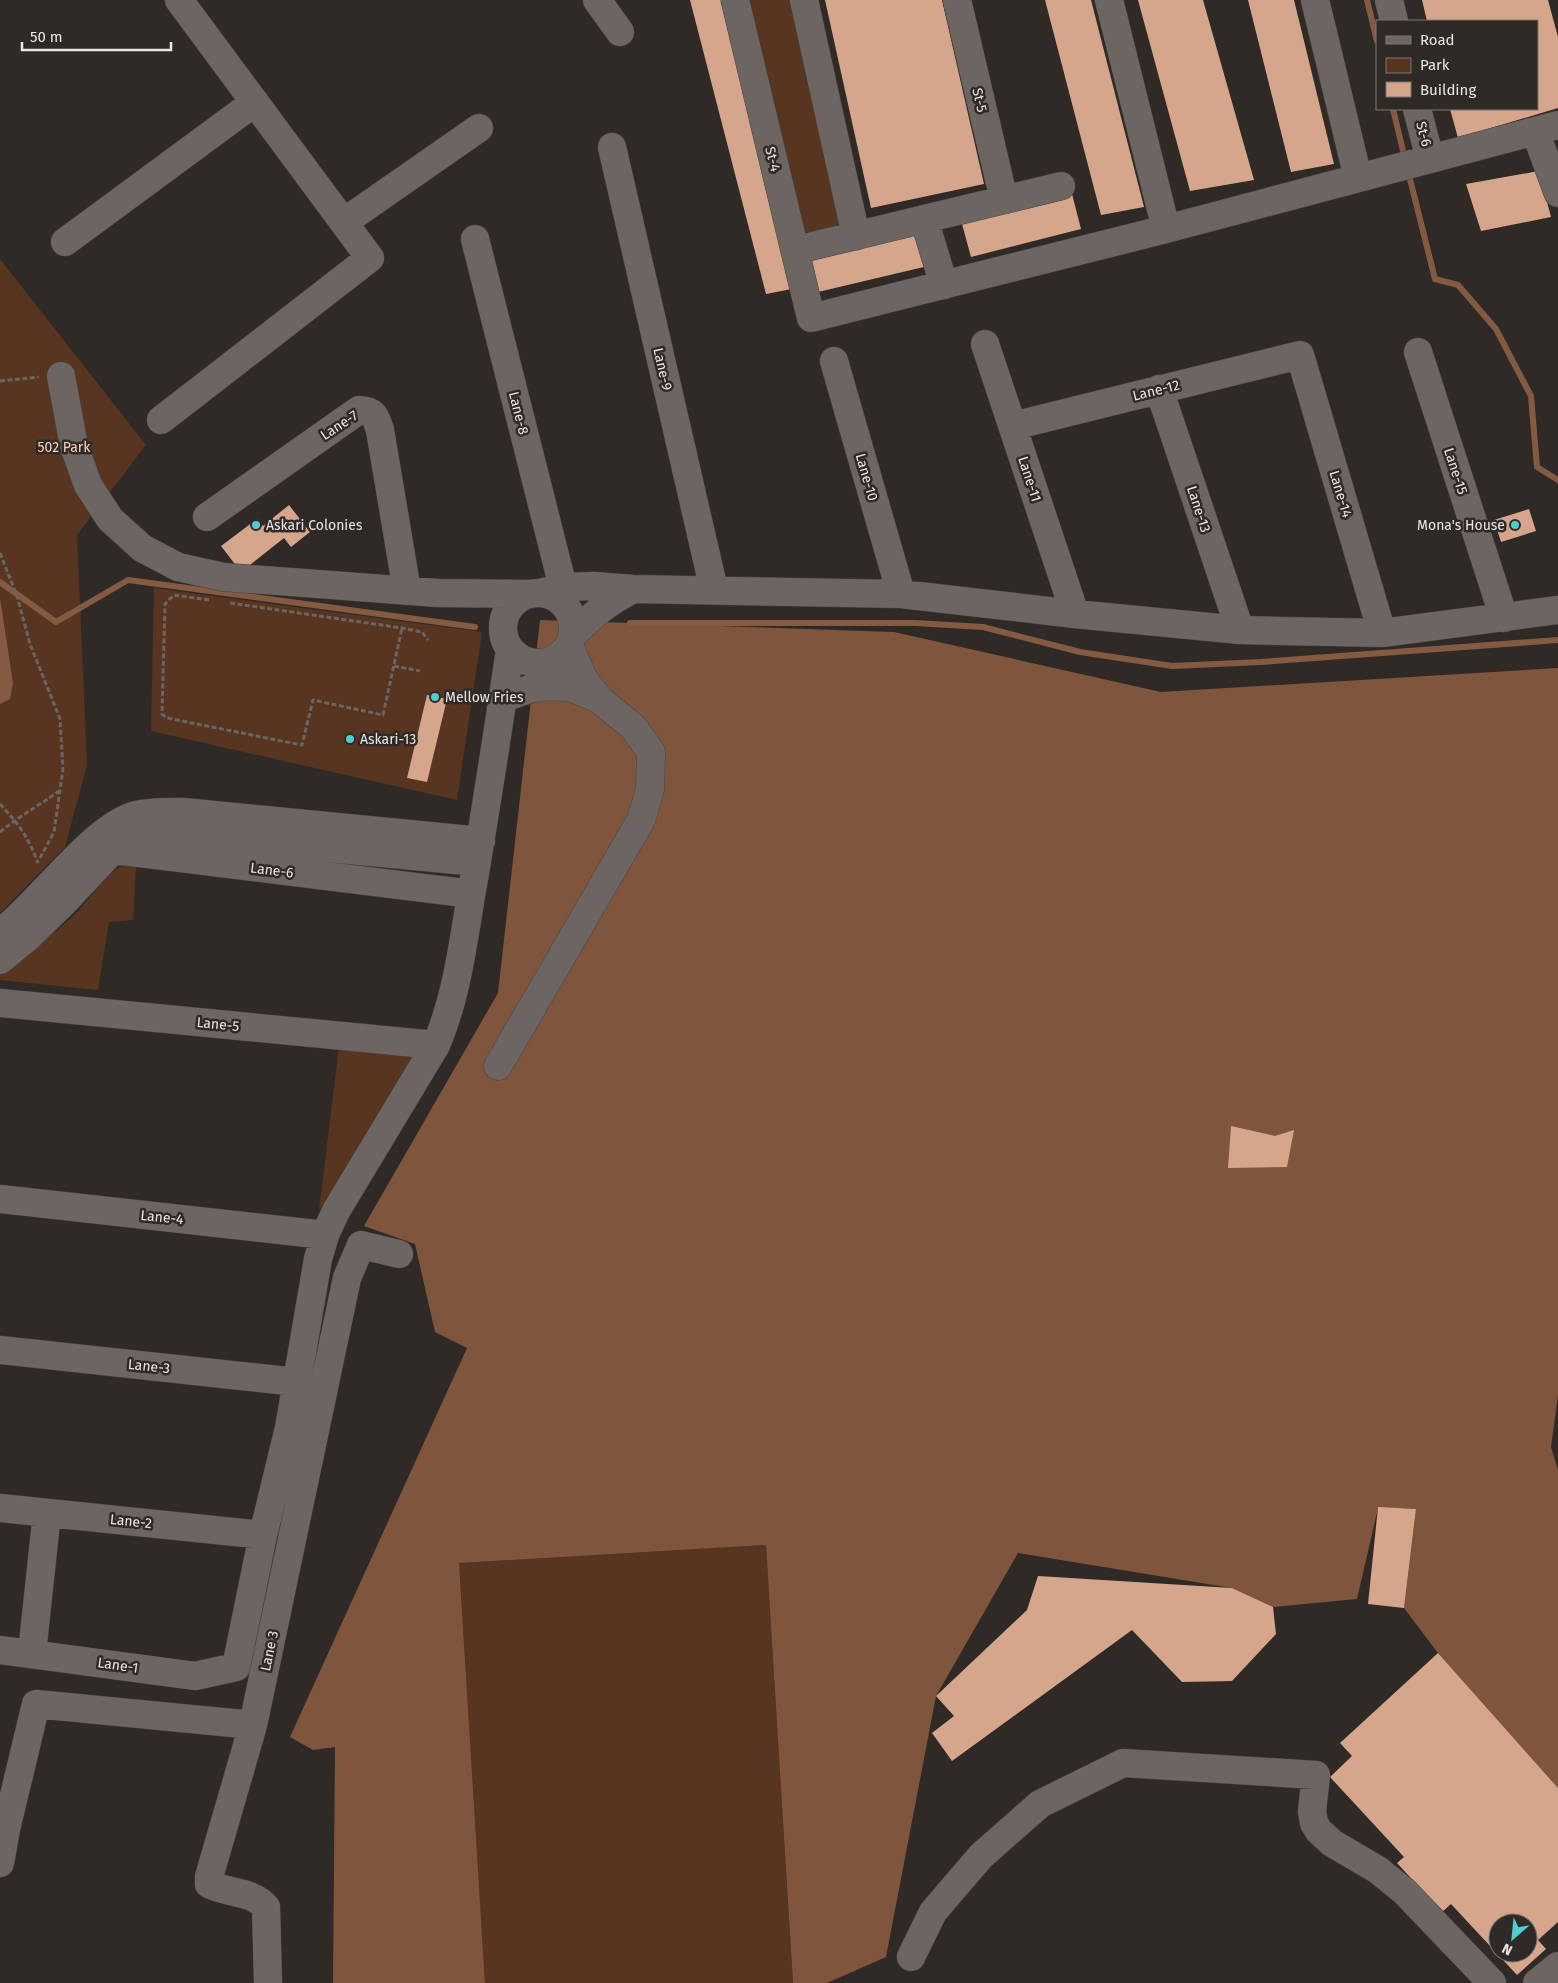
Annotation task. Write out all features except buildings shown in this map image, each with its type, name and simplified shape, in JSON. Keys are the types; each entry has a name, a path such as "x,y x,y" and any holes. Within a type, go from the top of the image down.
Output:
{"street":[{"path":"161,420 370,258 179,0"},
{"path":"597,0 620,32"},
{"name":"St-4","path":"735,0 811,318 944,285"},
{"path":"804,0 856,236"},
{"name":"St-5","path":"958,0 1004,200"},
{"path":"1109,0 1166,229"},
{"path":"1315,0 1358,178"},
{"path":"1389,0 1394,20"},
{"path":"65,242 255,102"},
{"name":"St-6","path":"1417,110 1430,159"},
{"path":"344,222 479,128"},
{"path":"924,219 944,285 1166,229 1547,128 1558,193"},
{"name":"Lane-9","path":"612,147 714,590"},
{"path":"796,250 1061,186"},
{"name":"Lane-8","path":"475,239 544,592"},
{"name":"Lane-11","path":"986,344 1075,614"},
{"name":"Lane-15","path":"1418,352 1504,618"},
{"name":"Lane-12","path":"1013,426 1159,388 1300,355"},
{"name":"Lane-14","path":"1300,355 1382,633"},
{"name":"Lane-10","path":"834,361 901,594"},
{"path":"61,376 74,446 88,485 110,519 142,548 178,567 223,577 438,593 544,592 594,586 633,590 901,594 1075,614 1240,630 1382,633 1558,610"},
{"name":"Lane-13","path":"1159,388 1240,630"},
{"name":"Lane-7","path":"207,517 359,410 368,410 374,414 380,430 406,591"},
{"path":"498,1066 640,820 650,790 651,752 633,727 600,700 583,678 571,640 571,616 566,607 544,592 520,598 507,612 503,632 510,650 526,662 546,663 563,653 571,640 591,616 606,604 633,590"},
{"path":"438,593 464,604 507,612"},
{"path":"263,1535 289,1428 318,1258 325,1235 336,1211 436,1046 446,1022 456,986 510,650"},
{"path":"536,664 570,687 600,700"},
{"path":"503,699 525,690 543,686 570,687"},
{"path":"0,960 28,937 64,902 115,825 135,816 155,812 183,812 479,852"},
{"path":"0,933 42,895 101,848"},
{"name":"Lane-6","path":"101,848 456,892"},
{"name":"Lane-5","path":"0,1003 436,1046"},
{"name":"Lane-4","path":"0,1199 325,1235"},
{"name":"Lane 3","path":"253,1725 347,1278 361,1245 399,1254"},
{"name":"Lane-3","path":"0,1350 297,1382"},
{"name":"Lane-2","path":"0,1508 263,1535"},
{"path":"32,1653 47,1513"},
{"name":"Lane-1","path":"0,1650 195,1676 236,1667 263,1535"},
{"path":"0,1863 3,1828 36,1704 253,1725 209,1877 209,1884 216,1888 253,1897 260,1900 266,1907 268,1983"},
{"path":"911,1957 933,1912 981,1856 1040,1804 1123,1763 1316,1775 1312,1811 1314,1822 1319,1831 1332,1843 1378,1870 1405,1892 1492,1983"},
{"path":"1536,1983 1558,1966"}],"path":[{"path":"0,553 17,596 30,644 60,719 63,769 54,832 38,864 30,842 15,820 0,804"},
{"path":"212,600 174,595 165,604 162,714 166,718 302,745 313,700 383,716 402,628"},
{"path":"222,602 402,628 422,632 428,640"},
{"path":"394,666 420,672"},
{"path":"0,832 60,790"}],"green space":[{"path":"747,0 796,0 844,228 804,233"},
{"name":"502 Park","path":"0,259 146,445 77,535 87,765 65,847 0,913"},
{"path":"154,588 482,632 457,800 151,731"},
{"path":"129,862 136,864 133,920 109,922 98,990 0,980 0,972 63,925 112,873"},
{"path":"339,1047 413,1054 416,1066 319,1210"},
{"path":"766,1545 793,1983 485,1983 459,1563"}],"shaded area":[{"path":"0,598 13,683 10,699 0,704"},
{"path":"540,620 894,632 1161,692 1558,668 1558,1395 1551,1447 1558,1470 1558,1788 1438,1653 1404,1608 1416,1509 1378,1508 1357,1599 1273,1607 1232,1588 1018,1553 936,1696 886,1957 827,1983 793,1983 766,1545 459,1563 485,1983 333,1983 335,1747 313,1750 290,1737 467,1348 435,1332 415,1244 364,1226 498,993"}],"waterway":[{"path":"1367,0 1376,37"},
{"path":"1393,110 1405,159"},
{"path":"1408,171 1435,279 1458,285 1496,329 1531,396 1537,467 1558,480"},
{"path":"0,582 56,622 128,580 475,627"},
{"path":"630,623 915,623 983,627 1080,652 1172,666 1261,662 1558,640"}],"place":[{"name":"Askari Colonies","path":"256,525"},
{"name":"Mona's House","path":"1515,525"},
{"name":"Mellow Fries","path":"435,697"},
{"name":"Askari-13","path":"350,739"}]}
